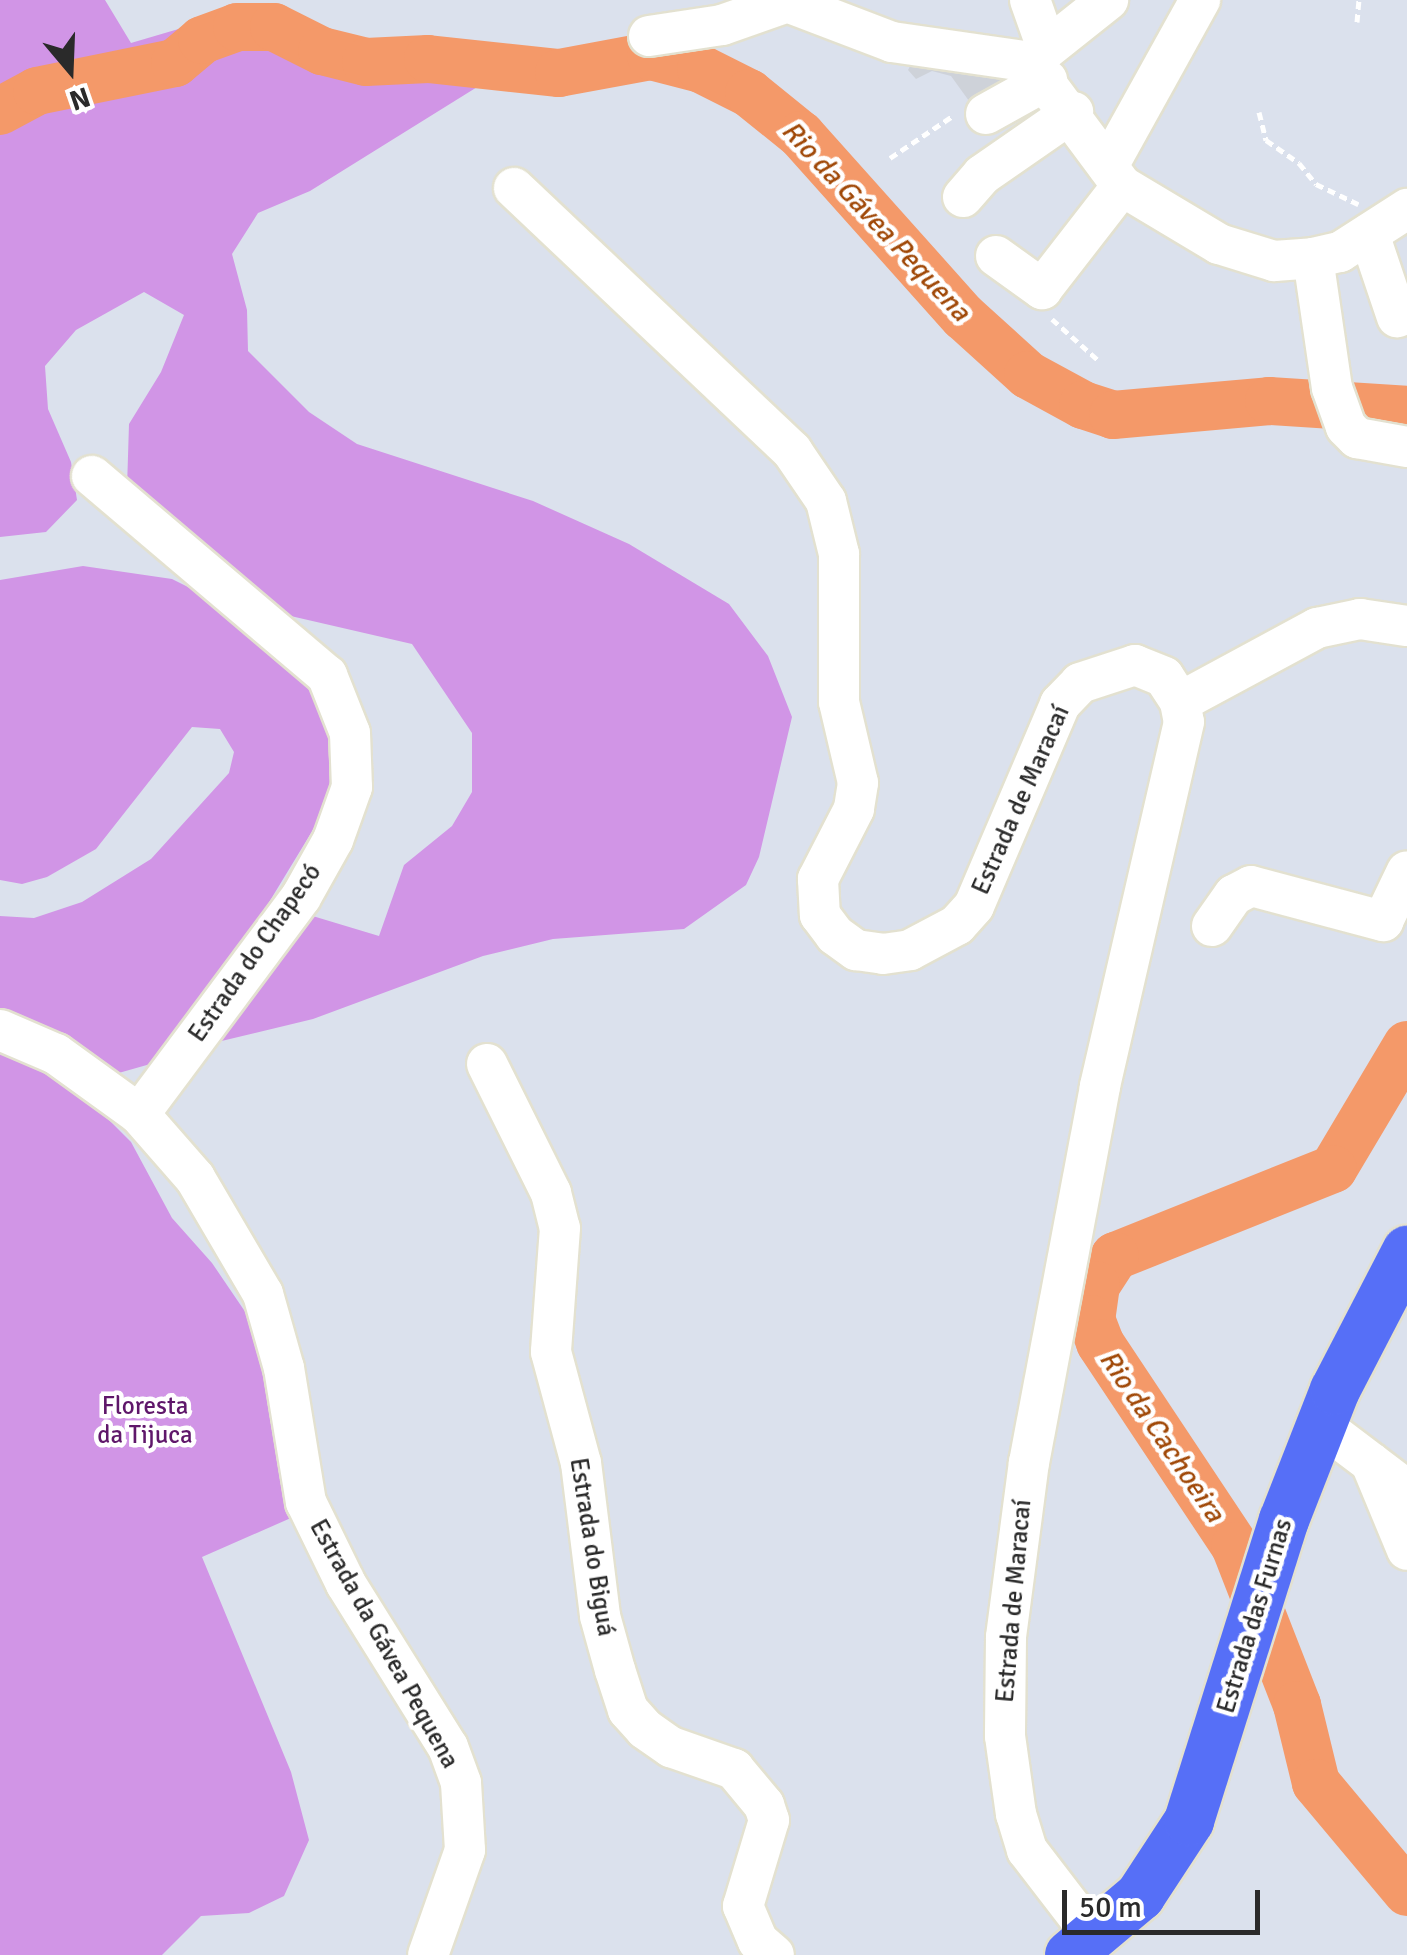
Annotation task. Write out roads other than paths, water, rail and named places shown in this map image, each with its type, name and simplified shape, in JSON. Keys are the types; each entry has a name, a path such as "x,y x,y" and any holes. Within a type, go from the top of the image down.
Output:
{"main road":[{"name":"Estrada das Furnas","path":"1082,1946 1140,1896 1189,1821 1275,1546 1321,1424 1407,1250"}],"street":[{"path":"1030,0 1041,63 1114,170 1220,244 1274,260 1313,258 1387,222 1397,317"},
{"path":"975,111 1041,63 1108,0"},
{"path":"996,256 1037,286 1114,170 1200,0"},
{"path":"649,36 722,25 783,2 892,42 1041,63"},
{"path":"963,197 993,167 1073,112"},
{"name":"Estrada de Maracaí","path":"514,188 792,450 826,500 839,554 840,702 858,784 854,809 818,879 820,915 835,935 856,950 883,954 910,950 957,925 974,906 1060,704 1080,684 1135,665 1164,677 1180,702 1184,722 1100,1087 1029,1462 1006,1637 1005,1736 1016,1814 1027,1850 1082,1946"},
{"path":"1313,258 1337,404 1357,438 1407,447"},
{"name":"Estrada do Chapecó","path":"92,476 327,675 350,733 352,787 334,840 301,897 139,1114"},
{"path":"1180,702 1317,628 1360,619 1407,626"},
{"path":"1212,926 1234,895 1251,886 1383,921 1407,871"},
{"name":"Estrada da Gávea Pequena","path":"0,1030 56,1054 139,1114 195,1178 263,1294 284,1368 306,1502 346,1584 431,1716 461,1783 465,1850 428,1955"},
{"name":"Estrada do Biguá","path":"487,1064 551,1192 560,1228 551,1352 588,1498 600,1616 628,1710 656,1740 734,1769 764,1805 769,1820 743,1906 758,1941 774,1955"},
{"path":"1321,1424 1407,1490"},
{"path":"1369,1460 1407,1550"}],"waterway":[{"name":"Rio da Gávea Pequena","path":"0,111 37,91 175,63 202,40 237,27 274,27 322,51 366,62 428,59 559,73 651,56 701,69 749,93 801,135 964,317 1028,375 1083,405 1113,415 1269,401 1407,410"},
{"name":"Rio da Cachoeira","path":"1407,1045 1333,1169 1115,1256 1096,1285 1091,1319 1100,1343 1235,1546 1297,1705 1316,1783 1407,1892"}],"park label":[{"name":"Floresta da Tijuca","path":"145,1422"}]}
